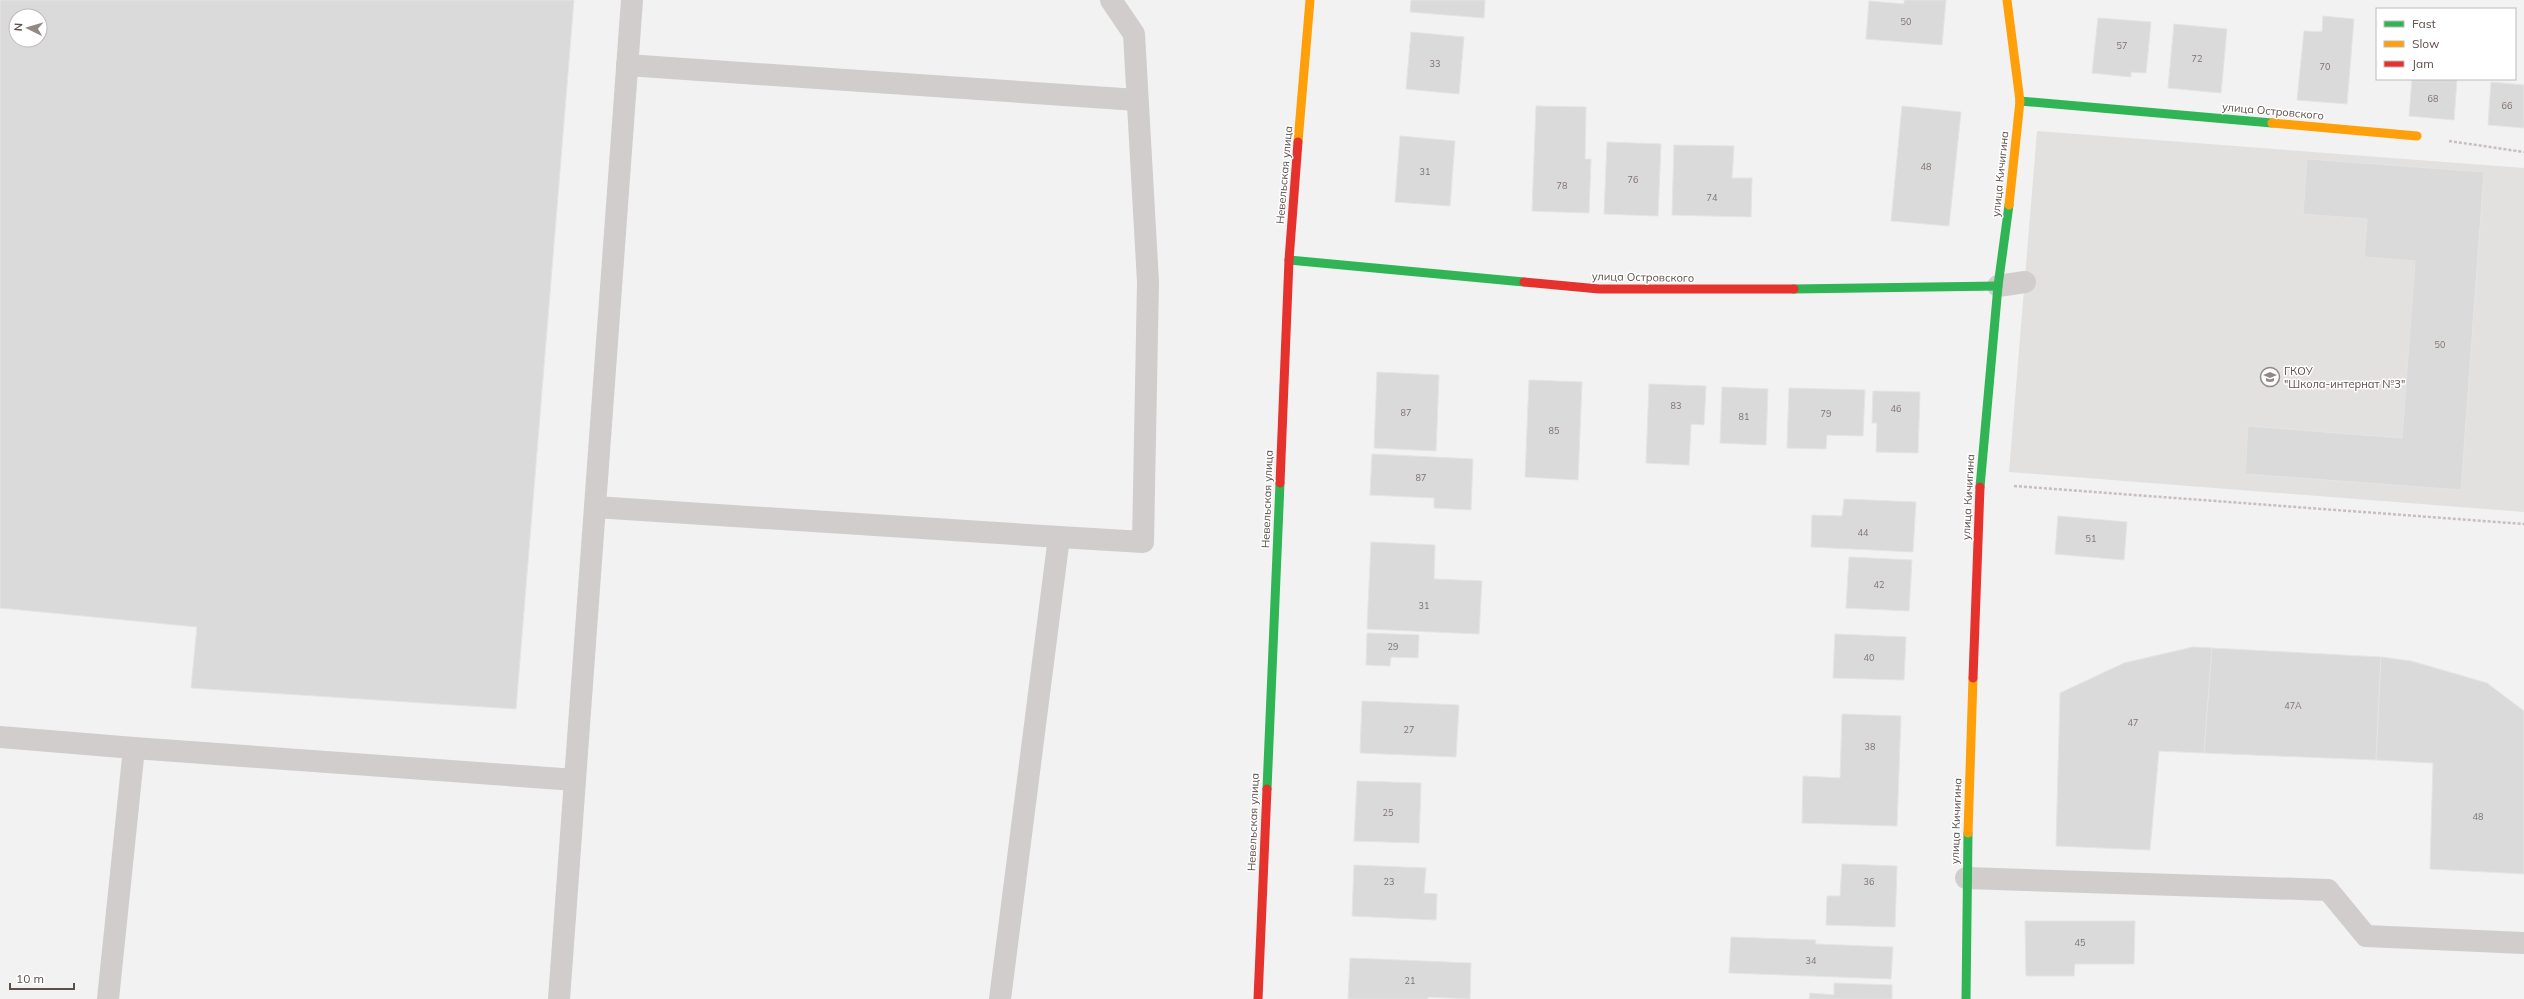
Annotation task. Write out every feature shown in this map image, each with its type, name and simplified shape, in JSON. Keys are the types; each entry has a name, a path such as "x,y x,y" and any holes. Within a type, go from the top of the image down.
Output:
{"street":[{"name":"Невельская улица","path":"1258,999 1289,260 1310,0"},
{"name":"улица Кичигина","path":"1966,999 1966,878 1980,484 1998,286 2012,185 2020,101 2007,12 2007,0"},
{"name":"улица Островского","path":"2020,101 2417,136"},
{"name":"улица Островского","path":"1289,260 1598,289 1735,290 1998,286"}],"lane":[{"path":"559,999 632,0"},
{"path":"595,507 1143,542 1148,282 1134,34 1111,0"},
{"path":"627,65 1137,100"},
{"path":"1998,286 2025,282"},
{"path":"1000,999 1059,537"},
{"path":"0,737 575,780"},
{"path":"108,999 134,748"},
{"path":"1966,878 2328,890 2366,936 2524,942"}],"path":[{"path":"2417,136 2524,152"},
{"path":"1980,484 2524,524"}],"shaded area":[{"name":"ГКОУ \"Школа-интернат №3\"","path":"2037,131 2524,168 2524,512 2009,472"}],"building":[{"path":"0,0 574,0 516,709 191,688 197,627 0,608"},
{"path":"1411,0 1485,0 1484,18 1410,12"},
{"path":"1904,0 1946,0 1942,45 1866,39 1869,1 1904,4"},
{"path":"2323,16 2354,19 2347,104 2297,100 2304,31 2322,32"},
{"path":"2098,18 2151,22 2146,73 2131,72 2131,77 2092,73"},
{"path":"2174,24 2227,29 2221,93 2168,88"},
{"path":"1411,32 1464,37 1459,94 1406,89"},
{"path":"2412,80 2457,80 2454,120 2409,116"},
{"path":"2491,82 2524,85 2524,128 2488,125"},
{"path":"1536,106 1586,107 1585,159 1591,159 1589,213 1532,211"},
{"path":"1902,106 1961,112 1949,226 1891,221"},
{"path":"1400,136 1455,141 1450,206 1395,202"},
{"path":"1607,142 1661,144 1658,216 1604,214"},
{"path":"1674,145 1734,146 1732,178 1752,178 1751,217 1672,215"},
{"path":"2307,159 2484,172 2461,490 2245,474 2248,426 2402,438 2415,261 2364,257 2367,219 2303,214"},
{"path":"1377,372 1439,375 1436,451 1374,448"},
{"path":"1529,380 1582,382 1578,480 1525,477"},
{"path":"1649,384 1706,386 1704,425 1691,424 1689,465 1646,463"},
{"path":"1722,387 1768,389 1766,445 1720,443"},
{"path":"1789,388 1865,390 1863,436 1827,435 1826,449 1787,448"},
{"path":"1873,391 1920,392 1918,453 1876,452 1877,423 1872,423"},
{"path":"1372,454 1473,459 1471,510 1434,508 1434,498 1370,495"},
{"path":"1844,499 1916,502 1913,552 1811,547 1812,515 1842,516"},
{"path":"2058,516 2127,522 2124,560 2055,554"},
{"path":"1371,542 1435,545 1434,579 1482,581 1479,634 1367,629"},
{"path":"1849,557 1912,560 1909,611 1846,608"},
{"path":"1367,633 1419,635 1418,658 1391,657 1390,666 1366,665"},
{"path":"1835,634 1906,637 1904,680 1833,678"},
{"path":"2193,647 2212,648 2204,753 2159,751 2150,850 2056,846 2060,693 2124,663"},
{"path":"2212,648 2381,657 2376,760 2204,753"},
{"path":"2381,657 2411,661 2487,683 2524,711 2524,874 2430,869 2433,763 2376,760"},
{"path":"1362,701 1459,705 1456,757 1360,753"},
{"path":"1842,714 1901,716 1897,826 1802,823 1803,776 1840,778"},
{"path":"1357,781 1421,783 1419,843 1354,841"},
{"path":"1842,864 1897,866 1895,927 1826,925 1827,896 1840,896"},
{"path":"1354,865 1426,868 1424,893 1437,894 1436,920 1352,916"},
{"path":"2025,921 2135,921 2134,964 2075,964 2074,976 2026,976"},
{"path":"1731,937 1816,940 1815,944 1893,947 1891,979 1729,973"},
{"path":"1350,958 1471,963 1470,999 1428,997 1428,999 1348,999"},
{"path":"1834,983 1892,985 1892,999 1809,999 1810,993 1834,995"}],"traffic: fast":[{"path":"2020,101 2272,123"},
{"path":"1980,487 1998,286 2009,205"},
{"path":"1289,260 1524,282"},
{"path":"1794,289 1998,286"},
{"path":"1267,789 1280,483"},
{"path":"1966,999 1968,833"}],"traffic: slow":[{"path":"1298,142 1310,0"},
{"path":"2007,0 2020,101 2009,205"},
{"path":"2272,123 2417,136"},
{"path":"1968,833 1973,678"}],"traffic: jam":[{"path":"1280,483 1289,260 1298,142"},
{"path":"1524,282 1599,289 1794,289"},
{"path":"1973,678 1980,487"},
{"path":"1258,999 1267,789"}],"place":[{"name":"ГКОУ \"Школа-интернат №3\"","path":"2270,377"}]}
